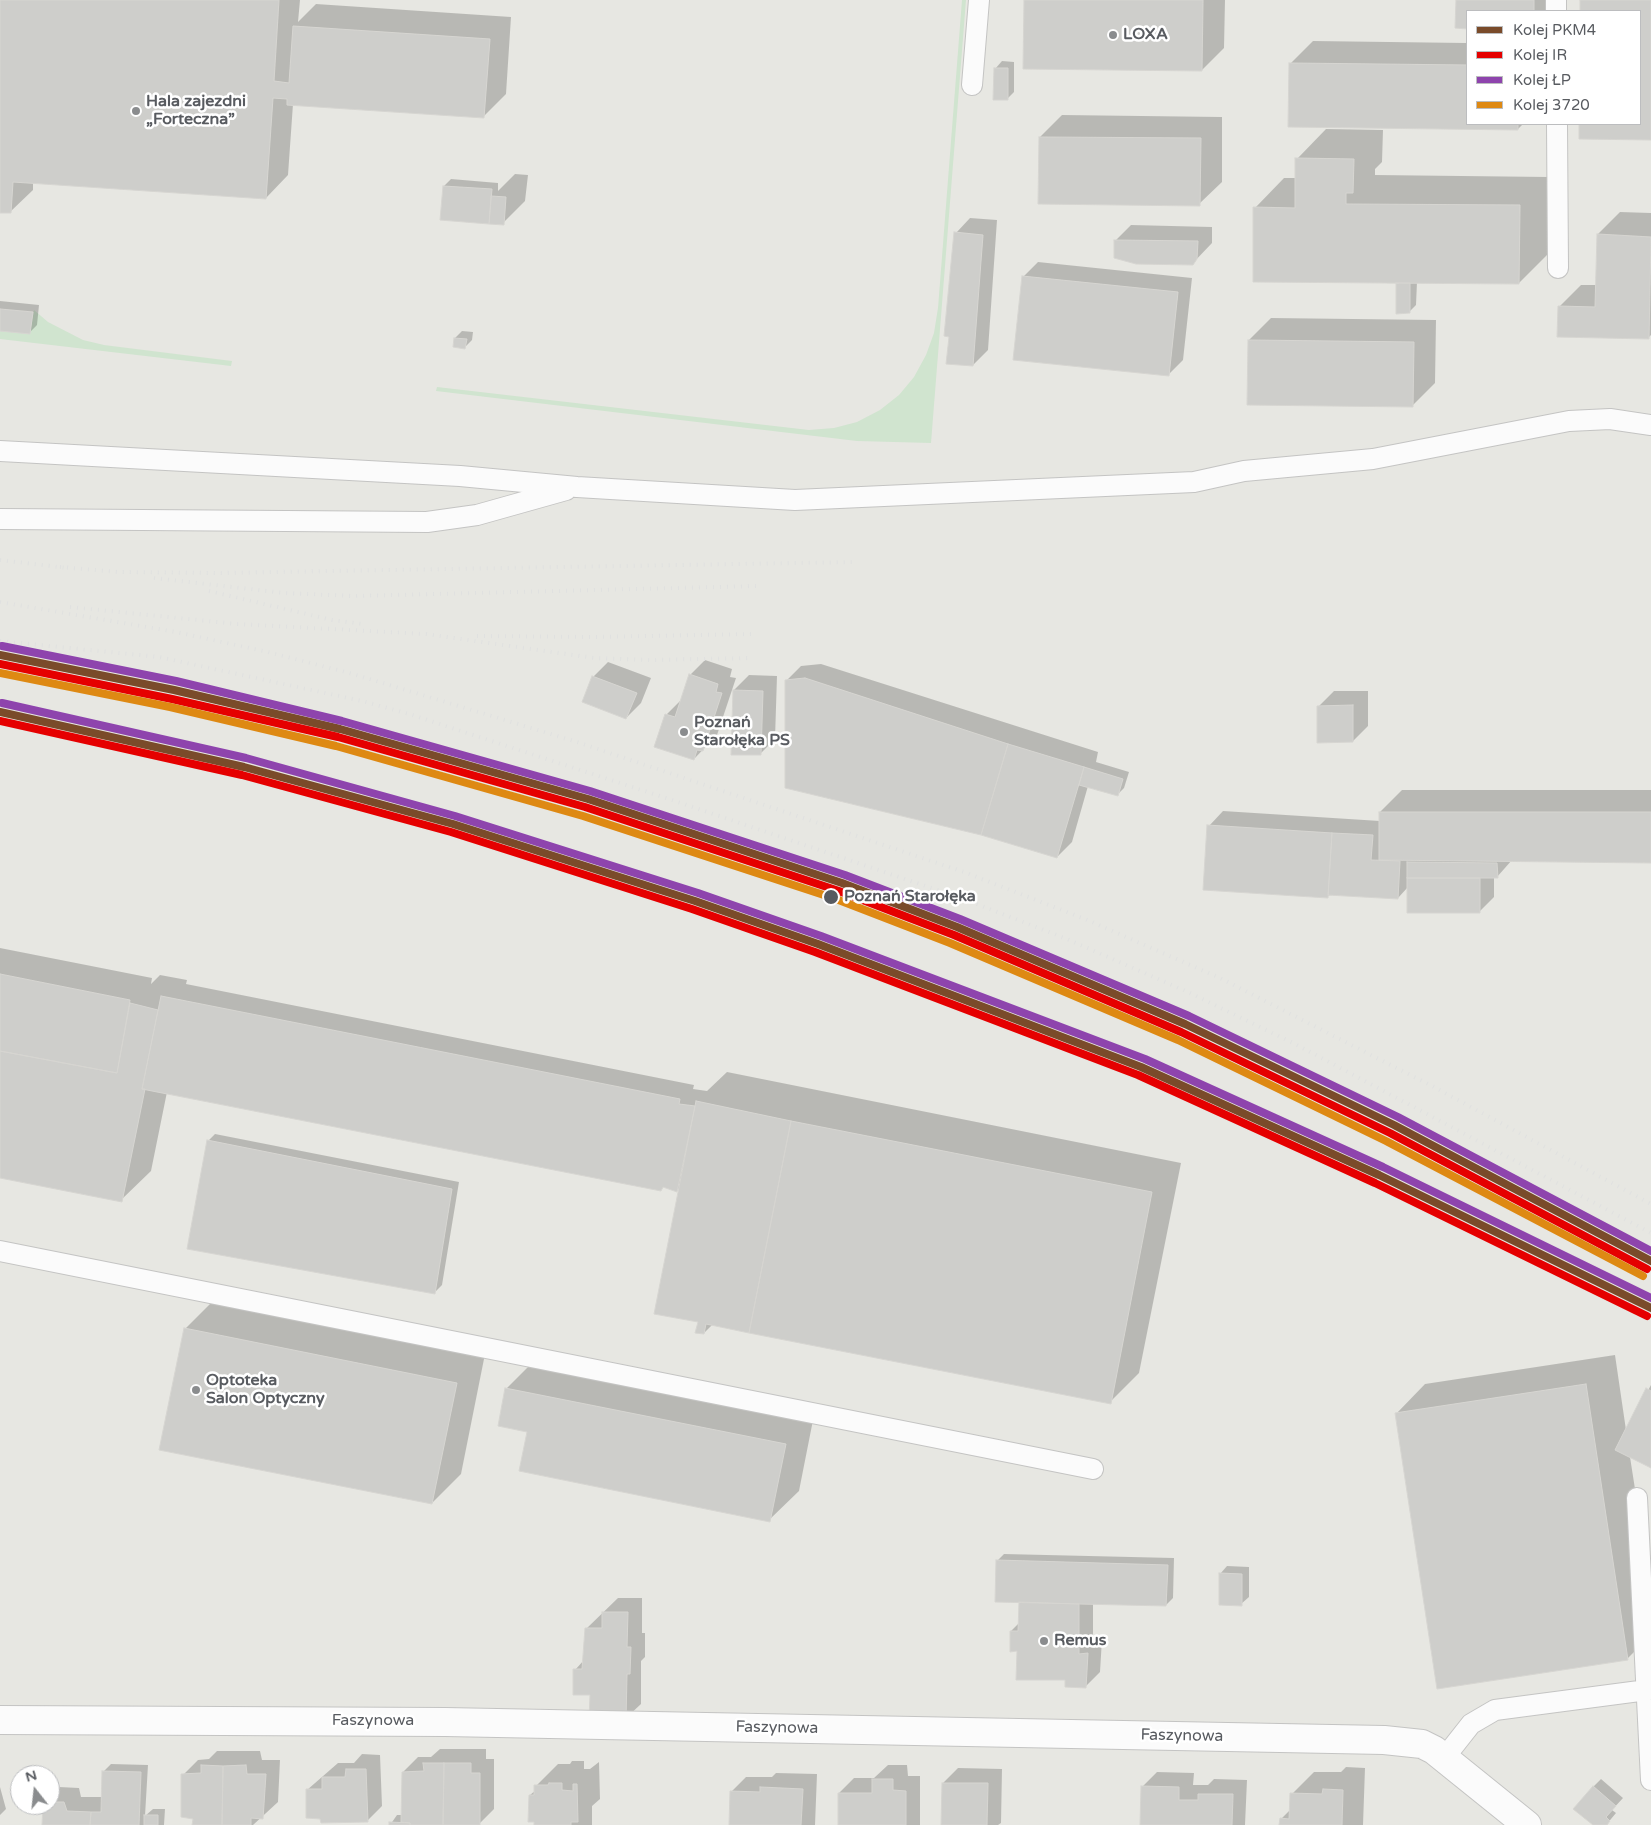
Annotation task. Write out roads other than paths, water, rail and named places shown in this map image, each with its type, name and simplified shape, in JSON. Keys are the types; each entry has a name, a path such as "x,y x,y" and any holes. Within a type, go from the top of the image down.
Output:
{"street":[{"name":"Faszynowa","path":"0,1720 446,1722 1384,1740 1422,1744 1445,1757 1527,1825"}],"lane":[{"path":"972,85 978,0"},
{"path":"1557,125 1558,268"},
{"path":"0,451 460,476 577,487 795,500 1194,482 1244,471 1373,459 1569,421 1610,419 1651,425"},
{"path":"0,519 393,524 427,522 477,514 577,487"},
{"path":"0,1251 1092,1469"},
{"path":"1638,1498 1651,1780"},
{"path":"1445,1757 1471,1724 1495,1710 1647,1690"}],"railway":[{"path":"0,560 67,568"},
{"path":"60,567 118,572 215,573 853,562"},
{"path":"154,578 284,593 352,596 759,586"},
{"path":"209,591 332,620 363,624"},
{"path":"0,602 176,632 268,652 353,674 574,741 964,872 1085,919 1220,978 1432,1086 1651,1204"},
{"path":"70,607 237,624 426,634 594,658 650,660 753,658"},
{"path":"477,636 594,637 754,634"},
{"path":"0,641 159,657 362,701 409,714 675,801 961,898 1067,939 1190,993 1299,1046 1651,1233"}],"rail line":[{"name":"ŁP","path":"2,646 176,681 342,721 590,791 845,875 960,919 1189,1016 1398,1117 1651,1251"},
{"name":"PKM4","path":"0,655 174,690 340,729 588,799 842,883 957,927 1185,1024 1394,1125 1651,1261"},
{"name":"IR","path":"0,664 172,699 338,737 585,807 839,891 954,935 1181,1032 1390,1133 1647,1269"},
{"name":"3720","path":"0,673 170,707 336,746 583,816 836,899 950,943 1178,1040 1386,1141 1643,1276"},
{"name":"ŁP","path":"2,703 246,758 455,816 698,893 821,936 1145,1059 1383,1167 1651,1298"},
{"name":"PKM4","path":"0,712 244,767 453,824 695,901 818,944 1141,1067 1379,1175 1651,1308"},
{"name":"IR","path":"0,721 242,775 451,832 692,909 815,952 1138,1075 1375,1183 1647,1316"}],"place":[{"name":"LOXA","path":"1113,35"},
{"name":"Hala zajezdni „Forteczna”","path":"136,111"},
{"name":"Poznań Starołęka PS","path":"684,732"},
{"name":"Poznań Starołęka","path":"831,897"},
{"name":"Optoteka Salon Optyczny","path":"196,1390"},
{"name":"Remus","path":"1044,1641"}]}
